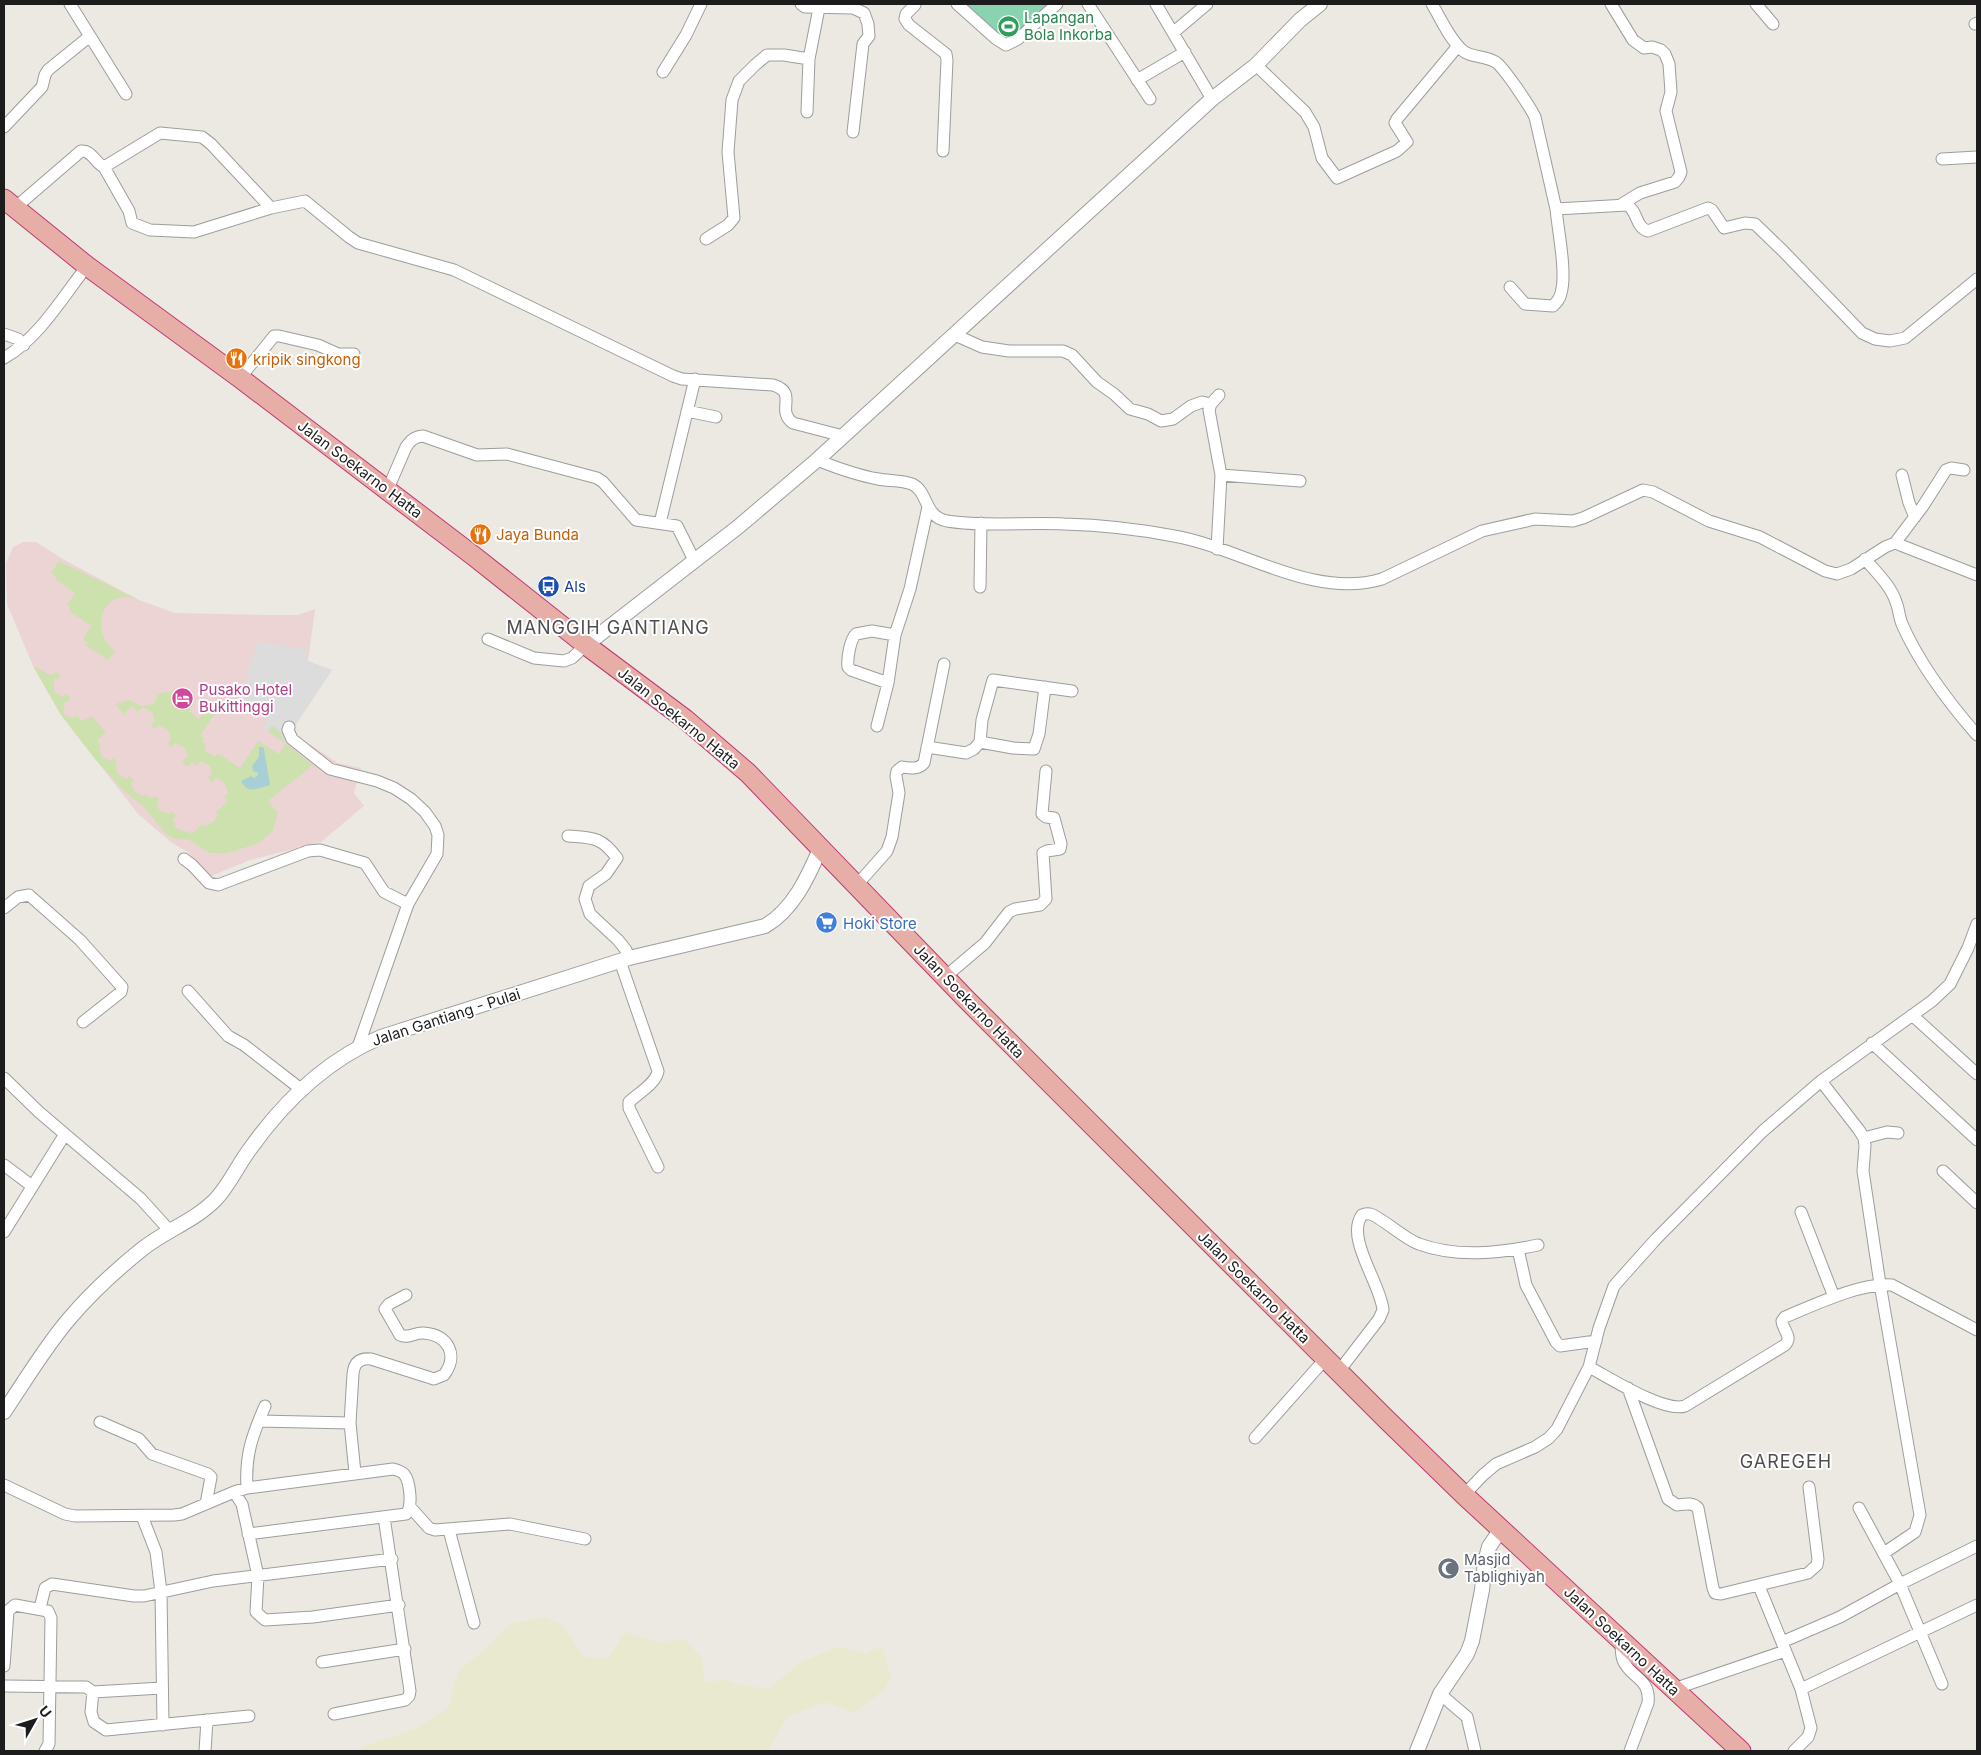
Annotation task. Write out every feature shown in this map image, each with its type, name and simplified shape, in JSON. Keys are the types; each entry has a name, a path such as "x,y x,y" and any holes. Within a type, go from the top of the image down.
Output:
{"highway":[{"name":"Jalan Soekarno Hatta","path":"10,203 87,266 388,490 586,645 685,719 729,756 748,773 945,977 1464,1495 1741,1751"}],"street":[{"path":"70,4 126,94"},
{"path":"663,72 686,35 701,4"},
{"path":"801,4 804,7 819,8 853,6 864,13 870,36 863,44 852,132"},
{"path":"915,4 906,14 905,19 909,25 946,54 943,151"},
{"path":"957,4 1006,46 1018,39 1057,4"},
{"path":"1088,4 1150,99"},
{"path":"1156,4 1212,99"},
{"path":"1174,32 1207,4"},
{"path":"488,639 534,658 564,661 572,658 586,645 738,527 817,460 1212,99 1256,65 1300,20 1320,4"},
{"path":"1432,4 1458,46 1466,53 1483,56 1496,62 1535,117 1556,209 1562,292 1558,301 1553,306 1525,304 1510,287"},
{"path":"1611,4 1633,40 1644,48 1652,47 1661,50 1665,54 1669,64 1672,92 1666,112 1681,172 1680,177 1675,182 1640,193 1622,204"},
{"path":"1756,4 1773,24"},
{"path":"807,112 809,59 819,8"},
{"path":"4,127 42,87 48,70 90,36"},
{"path":"1256,65 1305,112 1310,119 1322,158 1337,178 1396,151 1407,142 1398,127 1397,119 1458,46"},
{"path":"1137,80 1185,52"},
{"path":"706,239 728,225 734,218 728,152 732,100 739,81 768,55 784,55 809,59"},
{"path":"104,167 160,133 202,137 211,144 271,208"},
{"path":"10,203 81,151 90,153 104,167 129,211 132,223 150,230 194,232 271,208 305,201 349,238 454,270 673,376 780,387 785,390 785,414 788,420 843,436"},
{"path":"1942,159 1977,157"},
{"path":"1556,209 1622,204 1631,207 1639,226 1648,231 1708,208 1712,210 1724,228 1745,223 1755,224 1862,333 1875,339 1890,341 1905,338 1977,279"},
{"path":"4,358 24,344 87,266"},
{"path":"4,334 18,339 24,344"},
{"path":"955,335 982,347 1009,350 1063,351 1072,355 1097,382 1130,409 1148,414 1161,421 1173,419 1191,406 1215,400 1209,410 1221,475 1217,549"},
{"path":"240,378 274,336 318,345 338,354 354,354"},
{"path":"660,523 695,379"},
{"path":"687,411 716,417"},
{"path":"388,490 410,442 418,436 477,455 507,454 597,478 603,482 636,520 677,526 694,560"},
{"path":"817,460 851,474 913,485 921,492 936,518 994,525 1063,524 1096,526 1175,536 1295,575 1331,582 1365,584 1382,579 1482,531 1535,520 1578,520 1643,490 1653,492 1709,521 1760,537 1825,571 1837,574 1850,569 1885,546 1895,543 1915,517 1946,470 1951,468 1964,470"},
{"path":"1221,475 1300,481"},
{"path":"1902,475 1909,504 1915,517"},
{"path":"877,726 888,683 895,635 910,589 928,507"},
{"path":"980,587 981,523"},
{"path":"1895,543 1977,575"},
{"path":"1865,559 1896,600 1902,624 1926,666 1954,709 1977,735"},
{"path":"888,683 851,670 847,663 852,640 856,634 867,631 895,635"},
{"path":"856,886 887,851 892,838 899,793 897,771 902,767 914,769 921,767 924,763 944,664"},
{"path":"927,747 966,752 974,749 980,742 982,720 993,680 1072,691"},
{"path":"980,742 1013,748 1034,749 1039,734 1045,687"},
{"path":"289,727 288,730 292,738 330,769 378,781 412,799 425,812 438,835 437,854 408,904 358,1047"},
{"path":"945,977 985,943 1008,912 1040,905 1046,898 1043,854 1047,851 1060,849 1061,844 1054,818 1046,817 1042,814 1046,772"},
{"path":"568,836 596,838 611,850 616,858 606,874 589,886 585,898 590,914 618,940 658,1071 653,1082 628,1102 629,1108 658,1168"},
{"name":"Jalan Gantiang - Pulai","path":"4,1412 69,1319 102,1283 168,1230 203,1212 218,1197 250,1148 281,1110 330,1064 358,1047 381,1037 625,960 754,929 776,920 802,888 820,849"},
{"path":"184,859 209,883 218,885 308,851 320,850 365,863 384,892 408,904"},
{"path":"4,908 18,896 29,895 80,940 122,987 121,992 83,1022"},
{"path":"1464,1495 1496,1464 1535,1447 1549,1438 1557,1429 1589,1366 1614,1286 1630,1268 1684,1210 1763,1131 1821,1082 1932,1001 1950,984 1968,948 1977,924"},
{"path":"188,991 228,1036 244,1045 302,1090"},
{"path":"1912,1015 1977,1074"},
{"path":"1872,1043 1977,1140"},
{"path":"4,1078 65,1134 141,1199 168,1230"},
{"path":"1821,1082 1864,1138 1863,1171 1880,1284 1920,1515 1915,1532 1884,1553"},
{"path":"1864,1138 1887,1132 1898,1133"},
{"path":"4,1232 65,1134"},
{"path":"4,1165 32,1186"},
{"path":"1943,1171 1977,1203"},
{"path":"1801,1212 1834,1297"},
{"path":"1255,1438 1379,1319 1383,1310 1360,1244 1357,1228 1362,1215 1370,1214 1375,1216 1397,1233 1434,1250 1457,1253 1518,1249 1538,1245"},
{"path":"1518,1249 1526,1285 1556,1342 1560,1346 1566,1346 1596,1341"},
{"path":"1589,1366 1628,1388 1666,1406 1678,1409 1785,1345 1789,1341 1789,1336 1782,1326 1782,1321 1785,1317 1834,1297 1880,1284 1892,1285 1977,1330"},
{"path":"355,1474 350,1423 354,1366 363,1358 371,1359 434,1379 444,1375 452,1363 450,1349 440,1338 421,1333 402,1337 387,1314 386,1309 389,1304 406,1295"},
{"path":"1628,1388 1668,1500 1677,1505 1691,1504 1698,1508 1713,1588 1716,1593 1721,1594 1759,1586 1808,1573 1817,1565 1818,1559 1809,1487"},
{"path":"246,1488 245,1468 247,1454 265,1406"},
{"path":"259,1421 350,1423"},
{"path":"100,1422 139,1439 152,1454 208,1474 211,1477 206,1504"},
{"path":"4,1485 65,1514 75,1516 142,1516 182,1514 246,1488 393,1469 399,1470 407,1478 411,1508 429,1528 449,1530 510,1524 584,1539"},
{"path":"234,1492 242,1504 258,1576 256,1612 265,1620 313,1617 399,1605"},
{"path":"248,1534 406,1514 411,1508"},
{"path":"1859,1508 1900,1584 1942,1684"},
{"path":"142,1516 156,1552 161,1592 162,1725"},
{"path":"334,1714 405,1700 409,1696 410,1690 399,1605 384,1517"},
{"path":"1417,1751 1440,1694 1467,1654 1472,1641 1482,1590 1485,1562 1489,1547 1501,1529"},
{"path":"449,1530 474,1623"},
{"path":"1674,1689 1784,1647 1900,1584 1977,1546"},
{"path":"40,1608 45,1588 52,1584 134,1596 198,1583 392,1559"},
{"path":"1759,1586 1801,1689 1811,1728 1808,1737 1794,1751"},
{"path":"1801,1689 1977,1605"},
{"path":"4,1666 8,1611 15,1606 40,1608 48,1611 51,1618 49,1744 45,1751"},
{"path":"1621,1641 1622,1658 1625,1665 1642,1681 1649,1695 1648,1703 1630,1751"},
{"path":"322,1662 405,1649"},
{"path":"4,1686 86,1687 93,1692 162,1688"},
{"path":"93,1692 92,1717 94,1722 106,1730 249,1716"},
{"path":"1440,1694 1467,1716 1475,1751"},
{"path":"205,1751 207,1720"}],"shaded area":[{"name":"Pusako Hotel Bukittinggi","path":"23,542 36,542 61,558 139,600 175,613 298,615 315,609 308,661 332,670 291,732 338,763 361,768 354,793 364,806 321,842 250,860 209,877 188,852 172,843 138,814 61,715 33,666 7,604 6,563 13,547"},
{"path":"258,642 308,649 308,661 332,670 291,731 293,735 285,744 280,732 273,726 268,731 263,727 268,719 236,697 248,679 249,666"}],"green space":[{"name":"Lapangan Bola Inkorba","path":"965,4 1055,4 1006,49"},
{"path":"59,561 139,600 123,597 116,599 105,608 101,623 102,632 115,652 108,660 86,645 88,643 83,639 91,626 69,611 71,608 67,605 75,593 55,579 56,577 51,573"},
{"path":"33,666 51,675 57,672 60,677 54,680 54,692 62,697 67,694 70,700 64,703 64,714 72,718 78,715 81,721 92,716 106,733 97,740 101,745 99,747 102,757 110,761 113,758 117,763 115,765 118,774 126,779 130,776 134,781 131,784 134,791 143,796 146,794 151,799 155,795 159,800 157,803 159,810 169,814 172,811 176,816 173,819 176,828 185,832 187,830 191,834 203,824 204,826 214,822 218,814 216,812 228,801 224,797 228,793 225,783 216,778 212,783 208,778 212,774 210,766 201,761 196,766 192,762 187,767 182,762 188,756 184,747 175,743 171,747 167,743 171,739 168,730 159,725 154,729 151,725 155,721 152,712 143,707 137,712 133,706 124,714 115,704 130,700 140,706 153,704 158,696 156,694 178,690 195,701 189,711 199,719 207,708 215,713 200,736 204,739 202,742 206,745 204,750 215,757 217,753 240,768 258,741 279,754 285,744 268,731 273,726 280,732 286,744 313,765 268,801 278,813 272,832 257,844 227,853 210,853 189,840 174,839 164,832 145,808 124,791 95,759 61,715"},
{"path":"545,1617 563,1625 584,1657 608,1658 625,1632 657,1642 684,1639 702,1658 705,1683 725,1679 741,1685 769,1689 800,1662 839,1647 866,1653 882,1646 891,1677 884,1690 854,1713 826,1702 787,1717 768,1751 358,1751 364,1746 415,1729 448,1708 458,1672 510,1624"}],"water":[{"path":"259,747 264,749 270,785 250,789 241,781 258,775 258,773 253,771 252,766 259,757"}],"place":[{"name":"Lapangan Bola Inkorba","path":"1008,26"},
{"name":"kripik singkong","path":"237,359"},
{"name":"Jaya Bunda","path":"480,534"},
{"name":"Als","path":"548,586"},
{"name":"Pusako Hotel Bukittinggi","path":"183,698"},
{"name":"Hoki Store","path":"827,923"},
{"name":"Masjid Tablighiyah","path":"1448,1568"}],"district":[{"name":"MANGGIH GANTIANG","path":"608,627"},
{"name":"GAREGEH","path":"1786,1461"}]}
